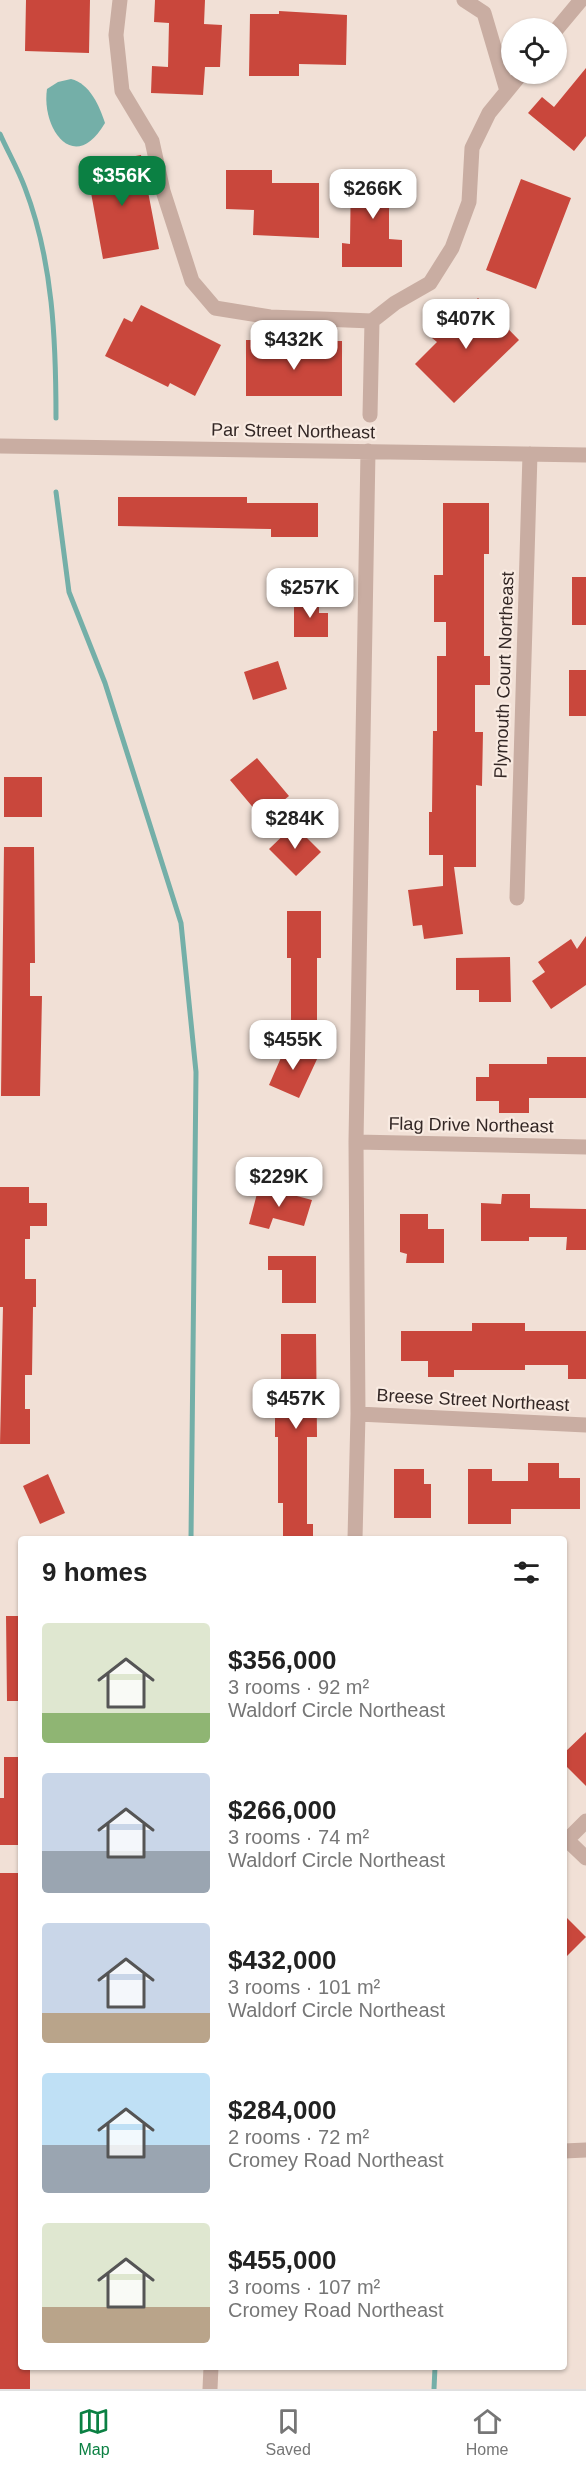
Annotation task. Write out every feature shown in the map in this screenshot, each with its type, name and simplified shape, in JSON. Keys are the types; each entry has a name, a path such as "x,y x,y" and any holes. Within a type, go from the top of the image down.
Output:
{"street":[{"path":"120,0 116,34 122,91 152,141 163,191 192,281 215,308 270,317 372,321 395,303 430,283 452,248 469,202 472,148 489,113 513,84"},
{"path":"464,0 484,13 507,91"},
{"path":"566,18 581,0"},
{"path":"370,415 372,321"},
{"name":"Par Street Northeast","path":"0,446 586,455"},
{"path":"355,1536 358,1414 356,1142 368,451"},
{"name":"Plymouth Court Northeast","path":"517,898 530,454"},
{"name":"Flag Drive Northeast","path":"356,1142 586,1147"},
{"name":"Breese Street Northeast","path":"358,1414 586,1425"},
{"path":"567,1836 586,1821"},
{"path":"567,1840 586,1858"},
{"path":"567,2151 586,2150"},
{"path":"210,2370 210,2389"}],"water":[{"path":"71,79 89,90 97,102 105,123 93,138 82,146 71,146 62,140 49,118 46,104 47,89 58,82"}],"building":[{"path":"26,0 90,0 89,53 25,51"},
{"path":"155,0 205,0 204,24 222,25 220,67 205,67 203,95 151,93 152,66 168,67 169,23 154,22"},
{"path":"279,11 347,15 346,65 299,64 299,76 249,76 250,14 279,14"},
{"path":"586,68 586,136 574,151 528,113 542,97 554,107"},
{"path":"141,155 159,249 103,259 86,165"},
{"path":"226,170 272,170 272,183 319,183 319,238 253,235 254,210 226,209"},
{"path":"351,170 404,170 404,200 389,200 389,239 402,240 402,267 342,267 342,243 350,244"},
{"path":"521,179 571,198 536,289 486,270"},
{"path":"478,298 519,340 454,403 415,364 437,342 432,338 458,312 461,315"},
{"path":"141,305 221,345 195,396 170,383 168,387 105,356 124,318 132,322"},
{"path":"246,340 271,340 271,356 313,356 313,341 342,341 342,396 246,396"},
{"path":"118,497 247,497 247,503 318,503 318,537 271,537 271,529 118,526"},
{"path":"443,503 489,503 489,554 484,554 484,656 490,656 490,685 475,685 475,732 483,732 482,786 476,785 476,867 454,867 463,934 424,939 422,925 413,926 408,890 443,886 443,855 429,855 429,812 432,812 433,731 437,731 437,656 446,656 446,622 434,622 434,575 443,575"},
{"path":"572,577 586,577 586,625 572,625"},
{"path":"294,598 319,598 319,613 328,613 328,637 294,637"},
{"path":"278,661 287,689 253,700 244,672"},
{"path":"569,670 586,670 586,716 569,716"},
{"path":"257,758 289,796 262,818 230,780"},
{"path":"4,777 42,777 42,817 4,817"},
{"path":"294,825 321,852 296,876 269,849"},
{"path":"4,847 34,847 35,963 30,963 30,996 42,996 40,1096 1,1096"},
{"path":"287,911 321,911 321,958 317,958 317,1026 291,1026 291,958 287,958"},
{"path":"586,936 586,985 551,1009 532,981 545,972 538,962 571,939 577,949"},
{"path":"510,957 511,1002 479,1002 479,990 456,990 456,958"},
{"path":"287,1044 318,1057 299,1098 269,1085"},
{"path":"547,1057 586,1057 586,1098 529,1098 529,1113 499,1113 499,1101 476,1101 476,1077 489,1077 489,1064 547,1064"},
{"path":"259,1186 312,1200 304,1226 273,1218 269,1229 249,1224"},
{"path":"0,1187 29,1187 29,1203 47,1203 47,1226 30,1226 30,1239 25,1239 25,1279 36,1279 36,1307 33,1307 32,1375 25,1375 25,1409 30,1409 30,1444 0,1444 3,1307 0,1307"},
{"path":"502,1194 530,1194 530,1208 586,1209 586,1250 566,1250 567,1237 529,1237 529,1241 481,1241 481,1203 501,1204"},
{"path":"400,1214 428,1214 428,1229 444,1229 444,1263 406,1263 407,1254 400,1252"},
{"path":"268,1256 316,1256 316,1303 282,1303 282,1270 268,1270"},
{"path":"472,1323 525,1323 525,1331 586,1331 586,1379 568,1379 568,1365 525,1365 525,1370 454,1370 454,1377 428,1377 428,1361 401,1361 401,1331 472,1331"},
{"path":"281,1334 316,1334 317,1437 307,1437 307,1524 313,1524 313,1536 283,1536 283,1503 278,1503 278,1437 275,1437 275,1392 281,1392"},
{"path":"528,1463 559,1463 559,1478 580,1478 580,1509 511,1509 511,1524 468,1524 468,1469 492,1469 492,1481 528,1481"},
{"path":"394,1469 424,1469 424,1484 431,1484 431,1518 394,1518"},
{"path":"48,1474 65,1513 40,1524 23,1486"},
{"path":"6,1616 18,1616 18,1701 7,1701"},
{"path":"586,1732 586,1786 567,1767 567,1750"},
{"path":"4,1757 18,1757 18,1845 0,1845 0,1798 4,1798"},
{"path":"0,1873 18,1873 18,2370 30,2370 30,2389 0,2389"},
{"path":"567,1918 586,1937 567,1956"}],"waterway":[{"path":"0,134 25,188 42,244 54,331 56,418"},
{"path":"56,492 69,592 105,683 181,923 196,1072 191,1536"},
{"path":"434,2389 435,2370"}]}
